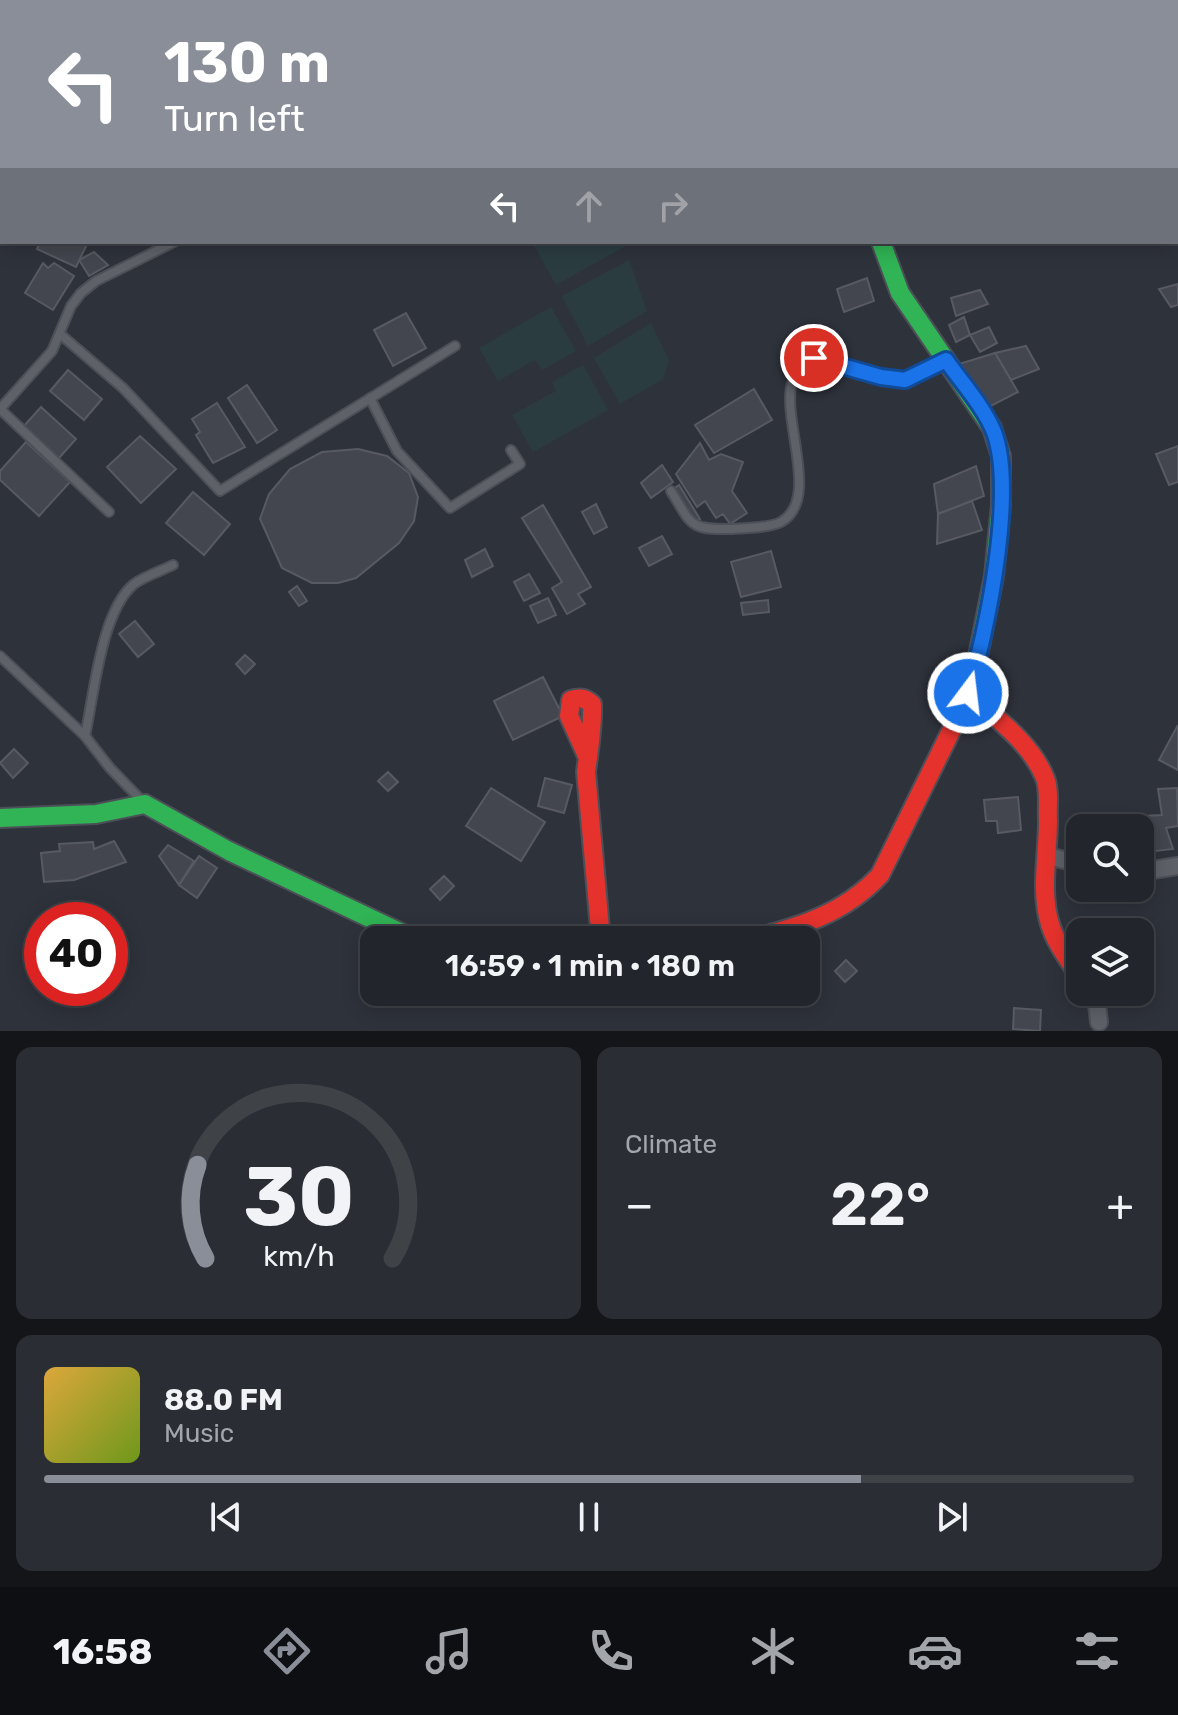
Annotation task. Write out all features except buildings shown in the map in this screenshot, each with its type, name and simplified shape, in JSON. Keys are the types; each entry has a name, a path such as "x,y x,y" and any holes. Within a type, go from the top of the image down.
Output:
{"street":[{"path":"795,926 840,909 866,892 880,875 968,693 994,576 1001,505 1001,456 992,428 900,293 882,244"},
{"path":"968,693 1016,736 1038,763 1047,782 1045,902 1050,925 1066,956"},
{"path":"588,758 587,801 600,926"},
{"path":"0,818 96,814 145,804 229,851 387,926"},
{"path":"1048,856 1066,860"},
{"path":"1154,870 1178,866"},
{"path":"1097,1006 1099,1022"}],"lane":[{"path":"109,512 0,409 52,351 71,306 81,293 96,281 170,244"},
{"path":"60,334 123,388 220,491 455,346"},
{"path":"671,491 692,524 699,527 738,528 779,523 793,512 798,495 799,472 789,397 793,379 801,367 814,358 881,377 905,380 946,360"},
{"path":"370,398 397,451 450,508 520,464 511,450"},
{"path":"85,736 105,638 118,601 135,583 173,565"},
{"path":"0,656 85,736 110,768 132,787 145,804"}],"shaded area":[{"path":"533,244 623,244 624,247 556,285"},
{"path":"629,260 647,311 588,346 562,296"},
{"path":"551,307 576,351 542,370 535,360 498,381 479,348"},
{"path":"651,323 669,360 663,379 620,404 594,358"},
{"path":"583,365 608,410 533,452 512,415 556,391 552,382"}],"traffic: fast":[{"path":"882,244 900,293 992,428 1001,456 1001,505 994,576 978,656"},
{"path":"0,818 96,814 145,804 229,851 387,926"}],"traffic: jam":[{"path":"796,926 835,910 880,875 953,727 978,656"},
{"path":"968,693 1022,742 1045,778 1048,799 1047,912 1066,956"},
{"path":"574,699 587,700 592,704 588,757 569,716 571,700 574,699"},
{"path":"588,757 586,772 600,926"}],"route":[{"path":"814,358 881,377 905,380 946,360 992,428 1001,456 1001,505 994,576 968,693"}]}
